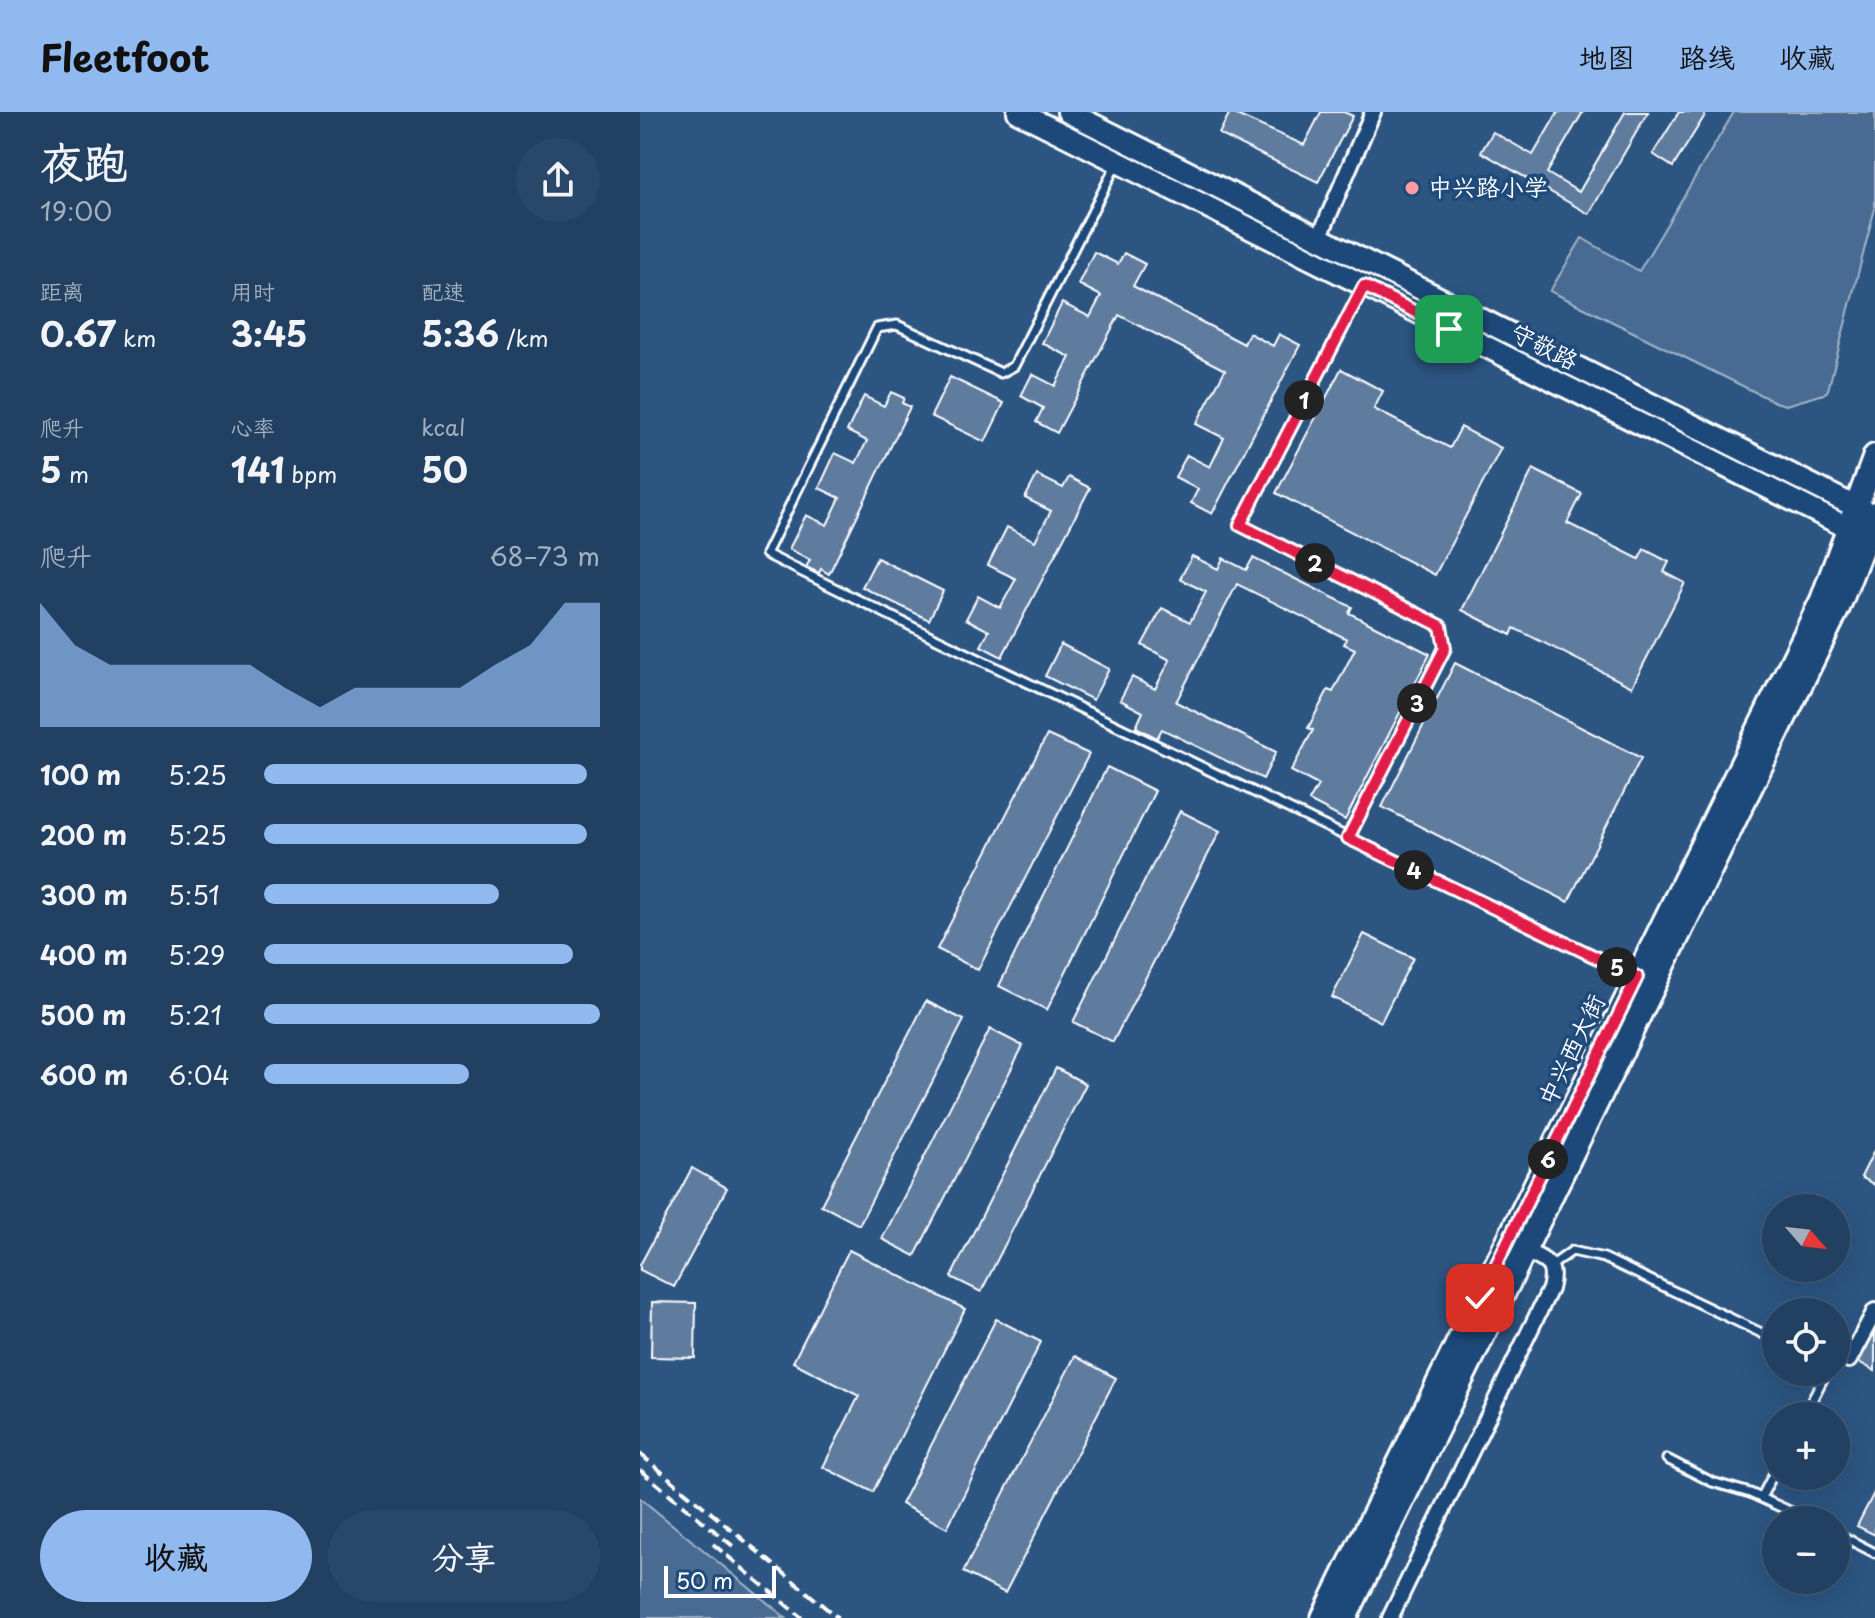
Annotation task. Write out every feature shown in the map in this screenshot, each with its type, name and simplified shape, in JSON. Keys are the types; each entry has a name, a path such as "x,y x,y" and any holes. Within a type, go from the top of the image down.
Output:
{"main road":[{"name":"守敬路","path":"1018,112 1364,286 1867,523"},
{"name":"守敬路","path":"1068,112 1319,238 1867,523"},
{"name":"中兴西大街","path":"1345,1618 1838,608 1867,523 1875,456"},
{"name":"中兴西大街","path":"1323,1618 1822,600 1867,523"}],"street":[{"path":"1319,238 1373,112"},
{"path":"1390,1618 1550,1289 1554,1272 1551,1266 1523,1250"},
{"path":"1850,1358 1875,1311"}],"lane":[{"path":"1118,162 1014,366 1001,373 897,325 877,328 766,554 1637,977"},
{"path":"1348,838 1445,648 1441,626 1240,525 1364,286"},
{"path":"1551,1266 1572,1251 1604,1258 1762,1333"},
{"path":"1667,1459 1712,1482 1778,1506"},
{"path":"1761,1498 1765,1490"},
{"path":"1850,1540 1875,1553"}],"shaded area":[{"path":"1734,112 1875,112 1875,208 1828,390 1824,394 1786,405 1550,291 1582,238 1639,271"},
{"path":"640,1498 786,1618 640,1618"}],"building":[{"path":"1230,112 1304,145 1321,112 1344,112 1353,116 1318,182 1219,134"},
{"path":"1558,112 1583,112 1547,173 1579,192 1625,112 1648,112 1589,214 1481,152 1493,132 1533,155"},
{"path":"1679,112 1707,112 1673,167 1653,154"},
{"path":"1094,252 1118,264 1124,253 1145,264 1133,286 1244,344 1249,333 1273,346 1279,334 1300,345 1212,514 1191,503 1198,489 1175,477 1187,455 1210,467 1224,438 1196,424 1225,370 1119,315 1057,433 1036,422 1043,408 1021,396 1032,374 1055,386 1070,357 1042,343 1062,303 1090,317 1101,296 1078,284"},
{"path":"1341,369 1383,391 1374,409 1450,448 1461,427 1501,448 1435,575 1276,493"},
{"path":"950,377 1004,403 985,442 931,416"},
{"path":"891,392 904,398 902,403 910,407 829,574 821,569 819,573 806,567 810,560 789,549 806,515 827,525 840,498 819,488 835,453 856,463 867,441 847,431 864,396 884,406"},
{"path":"1533,469 1582,494 1567,523 1639,559 1644,549 1669,562 1664,572 1685,583 1632,687 1514,628 1511,635 1462,610"},
{"path":"1037,475 1063,488 1069,477 1090,488 1002,657 981,646 989,631 966,619 978,596 1000,608 1016,579 988,565 1007,527 1035,541 1051,511 1025,498"},
{"path":"1192,556 1218,569 1223,558 1246,570 1253,558 1352,607 1349,613 1430,654 1345,820 1309,801 1318,785 1291,771 1313,730 1308,728 1328,690 1333,692 1355,649 1344,644 1347,639 1237,584 1176,702 1276,752 1263,779 1162,729 1157,738 1136,727 1143,712 1120,700 1132,677 1155,689 1170,660 1142,645 1162,608 1190,622 1206,592 1180,579"},
{"path":"877,558 943,591 929,620 862,587"},
{"path":"1061,644 1109,669 1093,700 1045,676"},
{"path":"1455,663 1641,758 1568,902 1382,807"},
{"path":"1047,735 1089,754 978,970 937,949"},
{"path":"1107,767 1155,791 1047,1010 999,986"},
{"path":"1180,811 1220,831 1113,1042 1073,1022"},
{"path":"1364,934 1413,958 1381,1022 1332,997"},
{"path":"926,1001 964,1020 859,1225 821,1205"},
{"path":"990,1029 1023,1046 915,1256 882,1239"},
{"path":"1056,1068 1086,1084 981,1292 951,1277"},
{"path":"1875,1149 1875,1185 1861,1177"},
{"path":"692,1168 727,1188 674,1287 640,1270 640,1265"},
{"path":"849,1250 965,1309 873,1492 823,1467 859,1396 793,1362"},
{"path":"652,1302 696,1303 695,1358 651,1357"},
{"path":"996,1319 1041,1342 947,1528 901,1504"},
{"path":"1875,1332 1875,1371 1859,1362"},
{"path":"1075,1356 1116,1378 1005,1593 963,1572"},
{"path":"1875,1491 1875,1535 1857,1526"}],"railway":[{"path":"640,1454 838,1618"},
{"path":"640,1470 733,1546"},
{"path":"713,1544 802,1618"}],"place":[{"name":"中兴路小学","path":"1412,188"}],"route":[{"path":"1449,329 1364,286 1240,525 1441,626 1445,648 1348,838 1637,977 1480,1298"}]}
